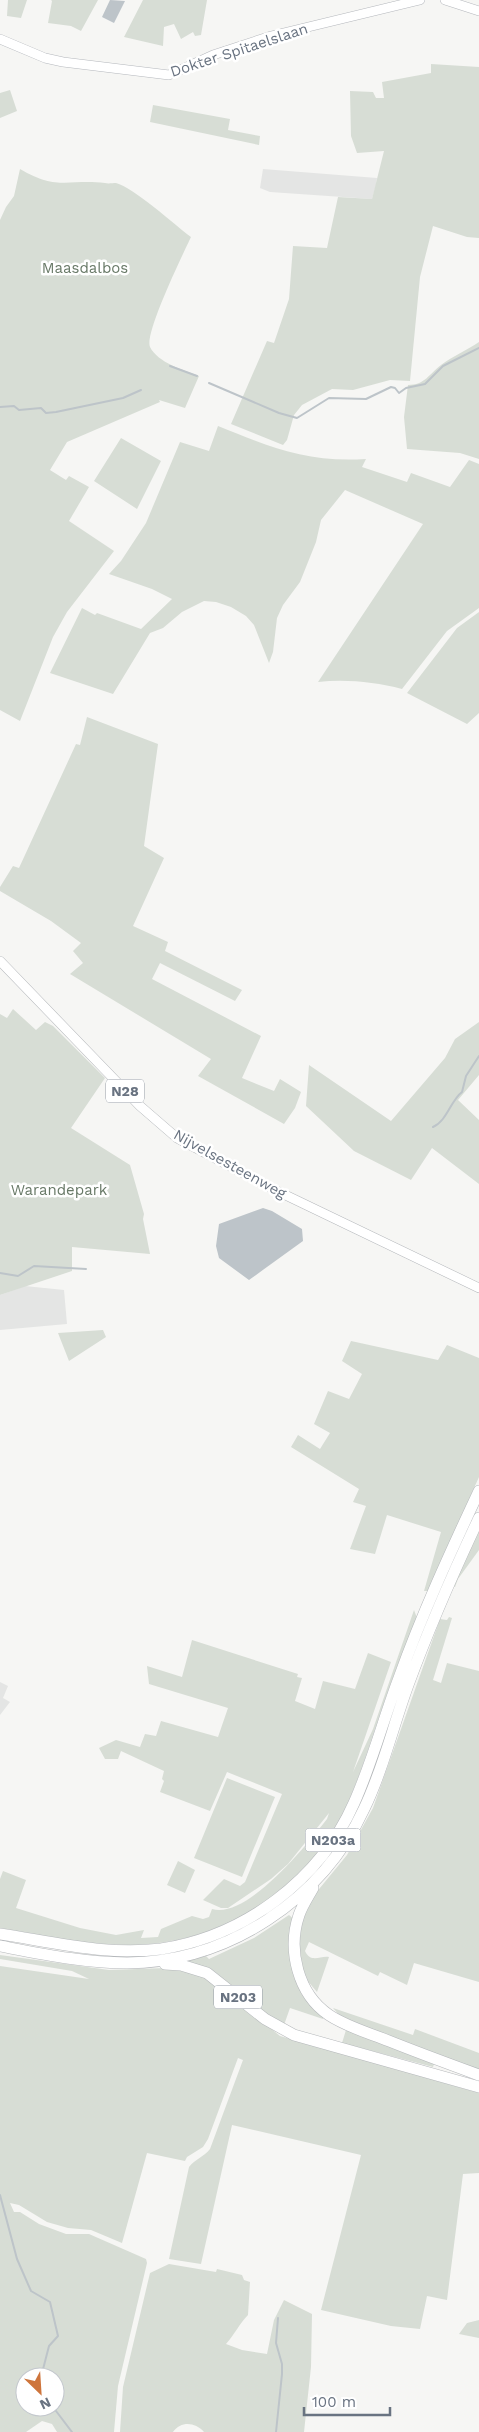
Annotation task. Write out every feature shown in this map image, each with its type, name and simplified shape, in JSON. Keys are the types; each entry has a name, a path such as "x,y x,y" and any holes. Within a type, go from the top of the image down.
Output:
{"highway":[{"name":"N203a","path":"0,1934 107,1950 160,1949 221,1932 260,1911 294,1886 325,1852 354,1803 426,1607 479,1491"},
{"name":"N203a","path":"0,1946 100,1962 149,1962 200,1952 238,1937 278,1914 317,1880 344,1846 365,1809 436,1610 479,1518"},
{"path":"317,1880 300,1913 294,1936 298,1971 306,1990 314,2000 330,2016 353,2027 479,2075"},
{"name":"N203","path":"149,1962 181,1965 207,1974 217,1979 265,2019 294,2034 479,2087"}],"main road":[{"name":"Dokter Spitaelslaan","path":"0,39 45,58 63,62 169,75 213,55 271,36 420,0"},
{"path":"445,0 479,11"},
{"name":"Nijvelsesteenweg","path":"0,961 140,1106 178,1138 266,1186 479,1288"}],"shaded area":[{"path":"110,0 125,1 114,23 102,17"},
{"path":"263,169 377,178 372,199 270,192 260,188"},
{"path":"263,1208 272,1211 302,1229 303,1241 249,1280 219,1258 216,1246 219,1224"},
{"path":"25,1286 64,1290 67,1324 0,1330 0,1295"},
{"path":"0,1682 8,1686 3,1698 10,1702 0,1715"}],"green space":[{"path":"8,0 27,0 21,18 7,16"},
{"path":"51,0 98,0 81,31 71,26 48,23"},
{"path":"143,0 207,0 201,35 195,36 193,32 181,39 174,24 164,27 163,46 124,37"},
{"path":"431,64 479,67 479,238 467,237 433,226 420,277 410,381 390,380 353,390 332,389 302,405 294,415 287,440 283,445 231,424 267,341 274,343 289,299 293,246 327,248 338,197 372,199 384,151 357,153 351,136 350,91 373,92 376,98 384,98 382,82 431,73"},
{"path":"10,90 17,111 0,118 0,93"},
{"path":"153,105 230,119 228,130 260,136 259,145 150,122"},
{"name":"Maasdalbos","path":"20,169 33,176 53,182 116,183 133,191 191,237 158,311 150,339 150,347 165,362 199,376 185,408 159,400 160,402 67,442 50,470 66,480 69,476 89,487 69,521 114,551 67,612 53,637 20,721 0,710 0,220 14,196"},
{"path":"479,342 479,459 460,453 407,449 404,417 408,385 414,385 423,381 437,368"},
{"path":"218,426 272,447 307,456 345,460 366,459 362,467 407,482 411,473 450,487 469,460 479,464 479,608 447,631 402,689 360,682 318,682 423,524 345,490 321,520 316,542 300,582 283,605 277,618 273,652 269,663 254,625 246,616 231,607 216,602 204,601 182,612 163,628 150,633 113,694 50,673 82,608 95,615 97,613 141,629 172,599 152,589 109,574 121,561 146,523 180,442 209,451"},
{"path":"121,438 161,461 137,509 94,481"},
{"path":"479,612 479,713 467,724 407,693 457,628"},
{"path":"87,717 158,744 144,846 164,858 133,926 168,942 165,951 242,990 235,1001 160,963 152,979 261,1036 242,1078 274,1091 280,1079 301,1092 295,1108 284,1124 198,1076 211,1059 70,974 83,963 73,951 81,943 51,921 0,891 0,887 13,866 19,868 76,744 80,745"},
{"name":"Warandepark","path":"13,1009 36,1030 45,1022 53,1026 105,1078 71,1128 130,1165 144,1214 143,1219 150,1254 72,1247 72,1271 0,1295 0,1014 7,1018"},
{"path":"479,1022 479,1075 458,1100 479,1120 479,1184 432,1148 411,1180 354,1151 306,1106 309,1065 391,1121 445,1058 455,1039"},
{"path":"103,1330 106,1337 69,1361 58,1333"},
{"path":"351,1341 438,1360 447,1345 479,1358 479,1477 428,1591 424,1591 441,1532 387,1515 375,1554 350,1549 366,1506 353,1502 359,1489 291,1447 298,1435 320,1449 330,1433 314,1424 328,1391 349,1399 362,1374 342,1361"},
{"path":"479,1530 479,1550 458,1579 455,1587 453,1586"},
{"path":"414,1610 417,1618 345,1810 328,1839 307,1865 283,1889 255,1908 225,1924 194,1936 161,1943 112,1945 0,1928 0,1879 3,1871 26,1880 16,1908 80,1928 116,1935 144,1930 141,1938 158,1937 161,1929 192,1916 203,1919 209,1917 212,1909 226,1909 242,1903 259,1892 276,1877 306,1845 327,1819 329,1813 288,1864 271,1879 228,1908 221,1908 203,1900 224,1879 240,1886 245,1882 282,1794 227,1772 210,1811 160,1792 164,1781 162,1779 164,1771 121,1751 118,1759 105,1759 99,1748 116,1740 140,1747 145,1734 156,1736 161,1721 218,1737 228,1708 149,1684 147,1666 182,1677 192,1640 298,1674 297,1677 302,1678 295,1701 315,1709 323,1681 355,1689 368,1653 391,1662 353,1772 373,1729"},
{"path":"449,1617 452,1618 433,1680 441,1683 447,1663 479,1671 479,1982 414,1963 407,1985 380,1972 378,1976 309,1942 305,1951 307,1955 313,1958 329,1957 317,1992 306,1979 297,1960 302,1921 315,1894 347,1855 373,1808 440,1619 447,1620"},
{"path":"227,1778 275,1797 242,1877 194,1858"},
{"path":"178,1861 195,1870 185,1893 167,1885"},
{"path":"289,1915 295,1920 292,1957 323,2015 323,2019 290,2008 284,2025 182,1962 206,1956 209,1959 254,1938"},
{"path":"0,1955 109,1970 166,1968 195,1972 215,1983 280,2036 479,2093 479,2173 463,2174 447,2300 427,2296 420,2329 391,2326 321,2310 361,2155 232,2125 201,2264 169,2259 189,2167 210,2149 243,2060 238,2058 208,2139 203,2147 187,2157 185,2161 147,2153 122,2243 91,2230 68,2228 47,2222 19,2205 10,2203 14,2212 20,2212 39,2224 66,2234 89,2234 146,2259 147,2263 118,2386 114,2432 57,2432 52,2424 42,2421 26,2432 0,2432 0,1966 89,1979 72,1971 0,1959"},
{"path":"333,2008 413,2035 415,2029 479,2053 479,2070 341,2017"},
{"path":"346,2030 434,2064 433,2067 342,2043"},
{"path":"169,2264 216,2272 217,2269 242,2275 244,2280 250,2282 248,2315 226,2344 242,2350 267,2354 274,2320 284,2300 312,2314 311,2367 304,2432 204,2432 196,2426 188,2424 176,2428 173,2432 120,2432 123,2387 150,2273"},
{"path":"479,2320 479,2338 459,2334 467,2323"}],"waterway":[{"path":"209,383 279,413 297,418 329,398 366,399 391,387 395,388 399,393 406,388 425,384 443,366 479,348"},
{"path":"170,366 197,376"},
{"path":"0,407 14,406 19,410 41,408 46,413 56,412 123,398 141,390"},
{"path":"433,1127 442,1120 462,1092 466,1076 479,1056"},
{"path":"0,1273 18,1276 34,1266 86,1269"},
{"path":"0,2195 17,2259 31,2291 50,2302 58,2336 49,2346 44,2367"},
{"path":"276,2432 282,2374 282,2364 276,2343 278,2318"},
{"path":"61,2417 72,2432"}]}
